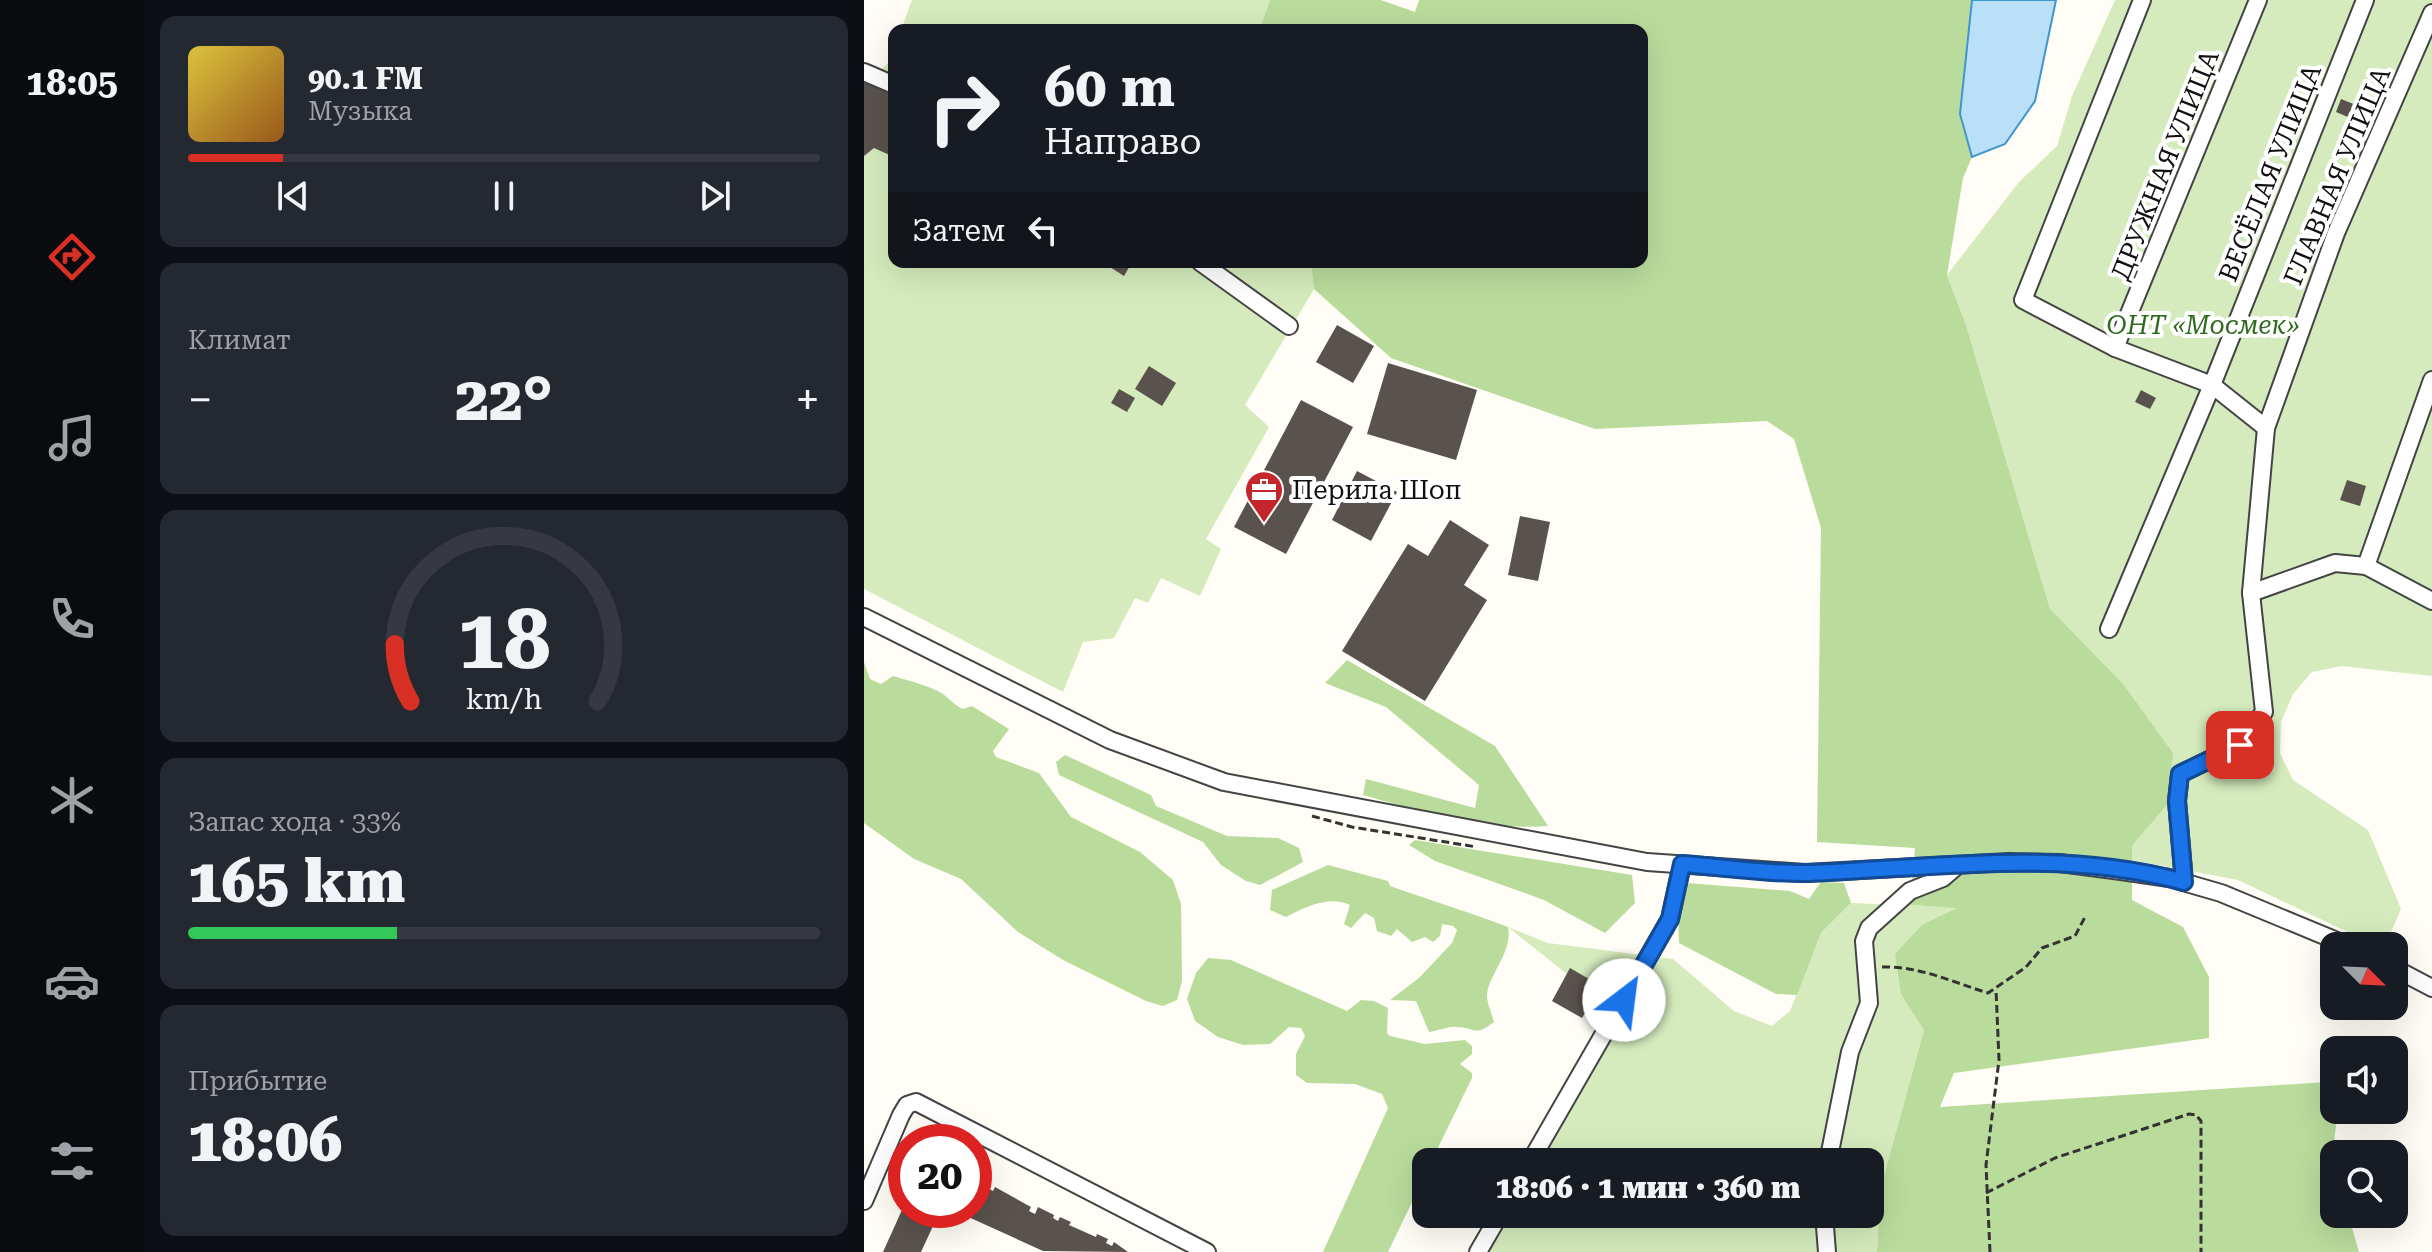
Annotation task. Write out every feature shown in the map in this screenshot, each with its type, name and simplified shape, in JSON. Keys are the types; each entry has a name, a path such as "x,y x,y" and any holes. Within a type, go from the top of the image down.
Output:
{"street":[{"path":"2142,0 2023,300 2115,348 2212,385 2266,428"},
{"name":"ДРУЖНАЯ УЛИЦА","path":"2115,348 2258,0"},
{"name":"ВЕСЁЛАЯ УЛИЦА","path":"2109,629 2212,385 2365,0"},
{"name":"ГЛАВНАЯ УЛИЦА","path":"2184,882 2177,801 2180,774 2240,745 2264,712 2251,593 2266,428 2336,233 2432,13"},
{"path":"864,72 888,82"},
{"path":"1208,268 1289,326"},
{"path":"2366,566 2432,380"},
{"path":"2251,593 2335,563 2366,566 2432,601"},
{"path":"864,617 1110,740 1224,782 1647,862 1805,873 2060,863 2184,882 2269,910 2320,933"},
{"path":"1538,1148 1670,919 1682,864"},
{"path":"1831,1148 1850,1052 1869,1003 1864,941 1869,928 1910,891 1943,878 1958,865"},
{"path":"2408,975 2432,988"},
{"path":"864,1201 901,1115 907,1105 916,1102 1207,1252"},
{"path":"1478,1252 1492,1228"},
{"path":"1825,1228 1827,1252"}],"path":[{"path":"1308,815 1352,827 1489,849"},
{"path":"1866,968 1902,966 1988,993 2026,967 2042,948 2075,936 2085,917"},
{"path":"1990,1252 1986,1193 1999,1060 1996,989"},
{"path":"1986,1193 2055,1158 2196,1115 2201,1121 2201,1252"}],"green space":[{"path":"912,0 1270,0 1261,24 903,24"},
{"path":"1270,0 1381,0 1415,12 1419,0 1972,0 1960,114 1972,157 1963,178 1947,275 1966,325 2050,609 2123,684 2173,753 2167,805 2132,846 2132,900 2183,927 2209,977 2209,1038 1954,1073 1940,1107 2320,1082 2320,1124 2336,1124 2334,1140 2320,1140 2320,1228 2352,1228 2359,1252 1877,1252 1878,1228 1884,1228 1884,1175 1924,1030 1901,994 1895,954 1922,925 1957,908 1910,905 1915,848 1817,842 1821,528 1794,439 1767,421 1595,429 1391,358 1314,289 1312,268 1648,268 1648,24 1261,24"},
{"name":"ОНТ «Мосмек»","path":"2115,0 2432,0 2432,676 2341,666 2312,672 2293,694 2281,722 2280,753 2293,780 2368,830 2401,909 2391,932 2348,932 2238,880 2132,860 2132,846 2167,805 2084,647 2050,609 1966,325 1947,275 2019,182 2057,146 2072,96"},
{"path":"888,63 888,268 1312,268 1314,289 1245,405 1269,427 1206,539 1221,549 1200,596 1161,578 1148,603 1135,598 1114,638 1083,642 1063,692 864,589 864,86"},
{"path":"1347,660 1495,746 1548,826 1478,823 1363,795 1366,779 1475,808 1479,785 1386,707 1325,683"},
{"path":"864,662 870,679 881,684 893,676 925,686 943,694 963,709 972,706 1009,729 993,751 996,757 1039,773 1071,817 1140,852 1173,880 1181,904 1182,981 1177,1000 1163,1006 1146,1001 1063,960 1018,932 961,879 914,859 864,823"},
{"path":"1065,755 1151,795 1156,806 1227,836 1278,838 1299,848 1303,862 1260,885 1246,881 1221,865 1203,842 1059,775 1056,762"},
{"path":"1415,840 1632,875 1635,903 1605,933 1544,900 1435,861 1409,845"},
{"path":"1328,865 1388,881 1390,886 1508,927 1507,946 1488,988 1494,1022 1478,1031 1453,1027 1429,1032 1416,1001 1390,1000 1419,978 1452,943 1457,930 1453,926 1442,924 1440,936 1433,942 1425,937 1412,942 1397,929 1391,936 1377,931 1374,918 1365,913 1351,928 1344,924 1350,905 1342,902 1317,904 1286,917 1270,910 1272,890"},
{"path":"1821,882 1844,883 1851,903 1821,933 1797,995 1776,994 1679,943 1678,918 1687,883 1790,891 1809,899"},
{"path":"1851,903 1958,907 1902,994 1924,1030 1884,1175 1884,1148 1549,1148 1623,1019 1508,927 1548,943 1673,959 1734,1011 1772,1026 1790,1011 1821,933"},
{"path":"1208,958 1231,960 1347,1011 1361,1000 1374,1001 1388,1008 1387,1033 1390,1036 1425,1044 1465,1040 1472,1046 1472,1054 1460,1064 1472,1073 1472,1078 1438,1148 1412,1148 1412,1202 1388,1252 1323,1252 1388,1108 1382,1094 1355,1084 1307,1083 1296,1075 1296,1054 1305,1036 1301,1028 1289,1027 1270,1044 1243,1045 1218,1037 1195,1021 1187,999 1196,973"},
{"path":"1503,1228 1878,1228 1877,1252 1489,1252"}],"water":[{"path":"1972,0 2056,0 2035,101 2005,144 1972,157 1960,114"}],"building":[{"path":"864,77 888,88 888,154 874,148 864,156"},
{"path":"2341,99 2361,107 2355,120 2336,112"},
{"path":"1111,268 1129,268 1124,276"},
{"path":"1337,325 1374,346 1353,383 1316,362"},
{"path":"1388,363 1477,390 1456,460 1367,434"},
{"path":"1149,366 1176,383 1162,406 1135,389"},
{"path":"1119,389 1135,398 1127,412 1111,403"},
{"path":"2141,390 2156,398 2150,409 2135,402"},
{"path":"1301,400 1353,427 1286,554 1234,527"},
{"path":"1357,471 1397,492 1371,541 1332,520"},
{"path":"2347,480 2366,486 2360,506 2340,500"},
{"path":"1520,516 1550,522 1538,581 1508,575"},
{"path":"1450,520 1489,545 1464,585 1487,600 1425,701 1342,651 1408,544 1428,556"},
{"path":"1570,968 1601,986 1582,1018 1552,1001"},
{"path":"995,1187 1031,1207 1029,1211 1035,1214 1038,1207 1054,1215 1053,1218 1058,1221 1060,1217 1071,1222 1069,1225 1108,1239 1106,1243 1112,1246 1114,1242 1128,1252 1043,1251 992,1228 992,1190"},
{"path":"894,1228 932,1228 921,1252 883,1252"}],"place":[{"name":"Перила Шоп","path":"1264,524"}],"route":[{"path":"1624,1000 1670,919 1682,864 1805,873 2009,862 2060,863 2184,882 2177,801 2180,774 2240,745"}]}
